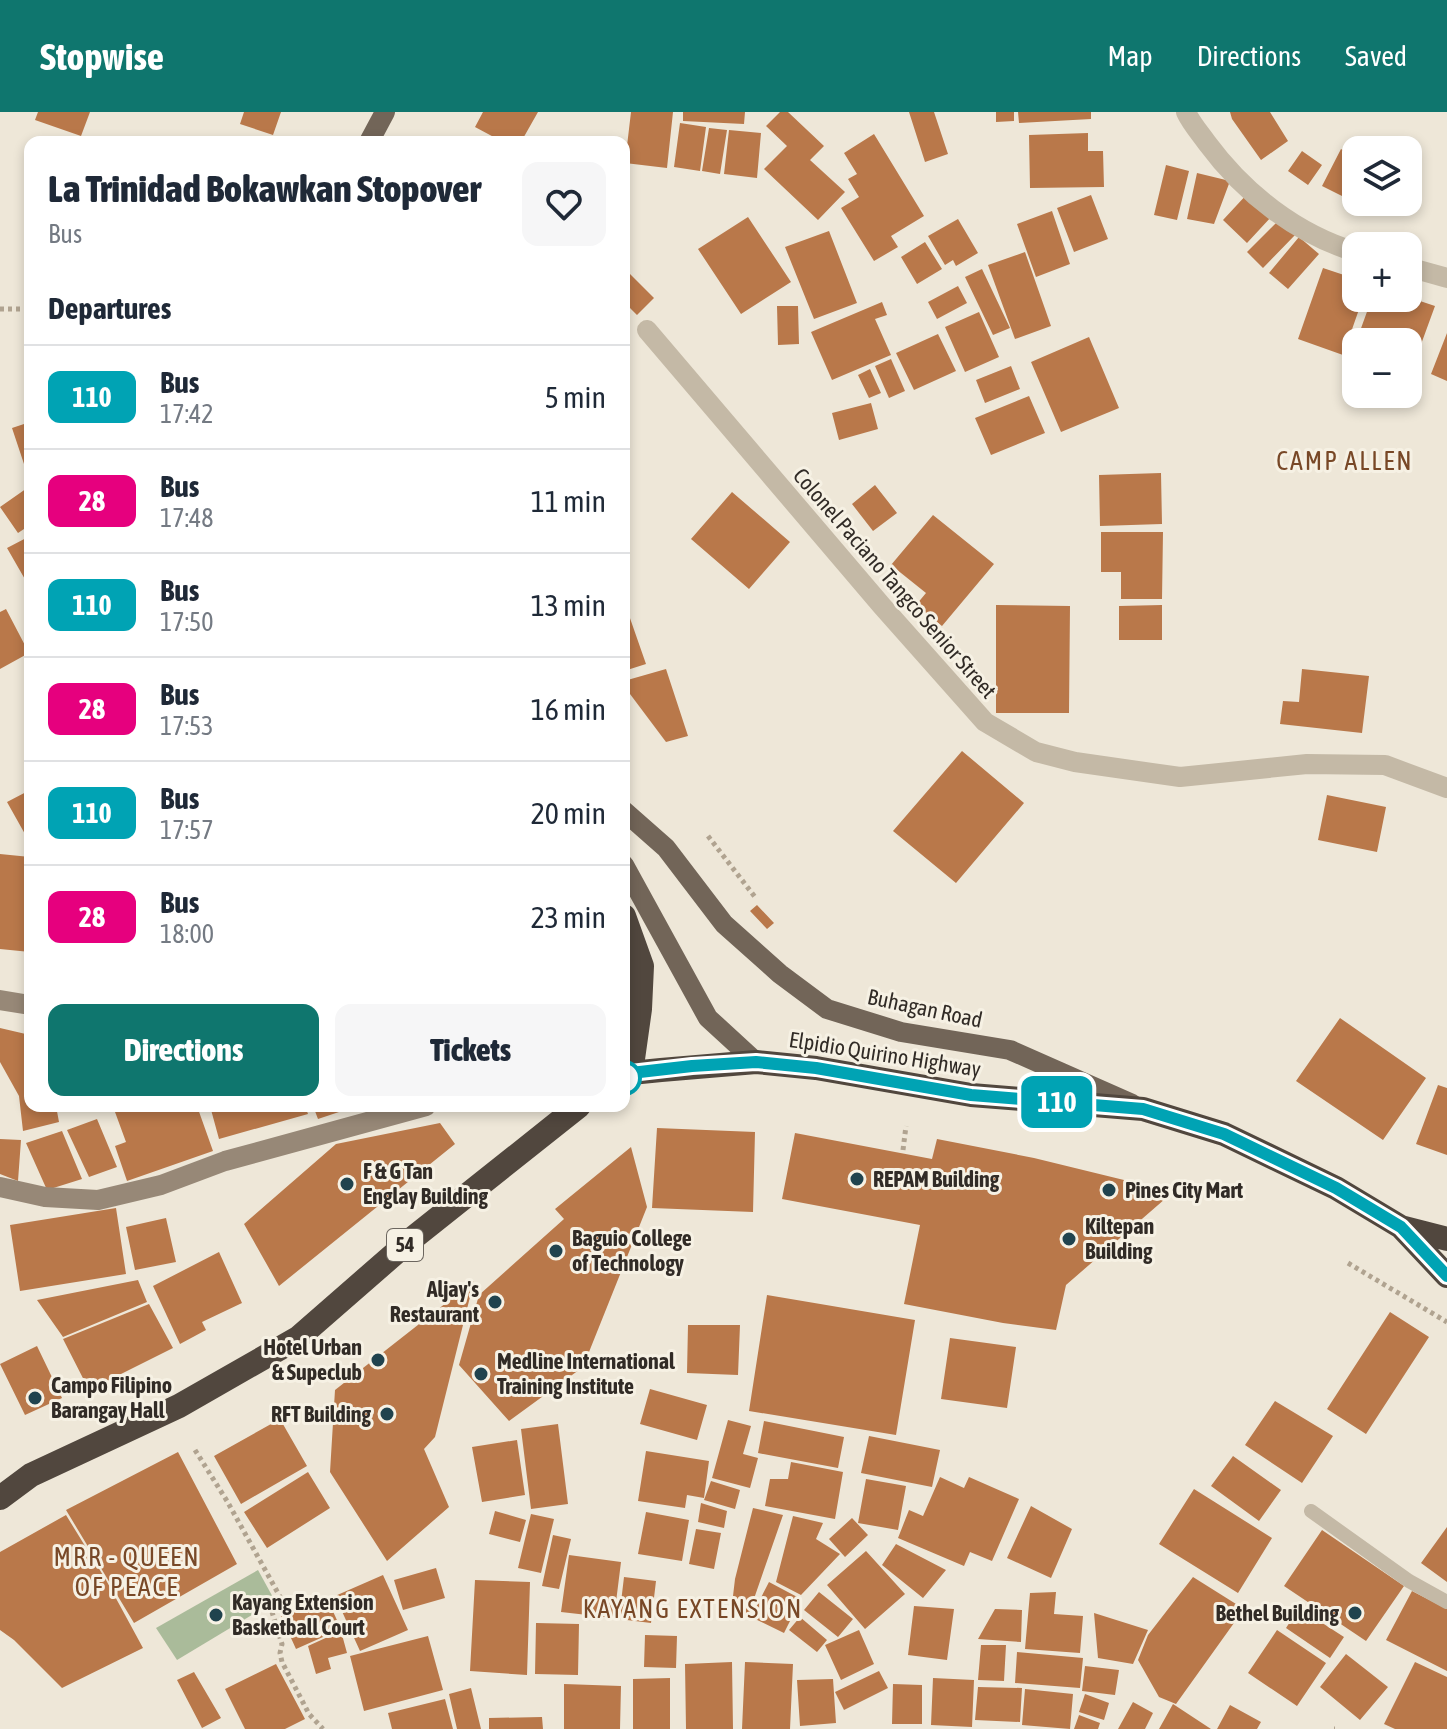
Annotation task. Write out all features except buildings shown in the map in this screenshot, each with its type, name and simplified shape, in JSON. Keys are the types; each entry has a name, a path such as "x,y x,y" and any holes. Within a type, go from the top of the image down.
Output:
{"highway":[{"path":"630,933 642,966 640,1009 630,1065"},
{"name":"Elpidio Quirino Highway","path":"630,1076 692,1066 756,1062 816,1068 971,1095 1143,1109 1224,1134 1336,1188 1401,1227 1447,1276"},
{"name":"54","path":"0,1498 31,1475 179,1406 298,1338 408,1242 571,1112"},
{"name":"Elpidio Quirino Highway","path":"1401,1227 1447,1239"}],"main road":[{"path":"372,136 385,112"},
{"name":"Buhagan Road","path":"630,816 666,848 724,924 780,974 827,1009 901,1032 1010,1050 1143,1109"},
{"path":"630,876 708,1018 756,1062"}],"street":[{"path":"1186,112 1225,167 1275,211 1308,233 1342,246"},
{"path":"1422,271 1447,278"},
{"name":"Colonel Paciano Tangco Senior Street","path":"647,330 985,722 1036,752 1075,762 1180,777 1307,764 1385,765 1447,788"},
{"path":"0,1000 24,1004"},
{"path":"0,1187 45,1197 98,1200 161,1185 225,1161 404,1112"}],"lane":[{"path":"1311,1511 1409,1581 1447,1602"}],"path":[{"path":"0,309 24,309"},
{"path":"708,836 755,897"},
{"path":"903,1150 906,1126"},
{"path":"1348,1263 1447,1322"},
{"path":"195,1450 284,1604 272,1612 282,1644 280,1653 309,1714 323,1729"}],"green space":[{"name":"Kayang Extension Basketball Court","path":"258,1570 275,1601 177,1660 156,1628"}],"bus line":[{"name":"110","path":"630,1074 756,1062 816,1068 971,1095 1143,1109 1224,1134 1336,1188 1401,1227 1447,1276"}],"place":[{"name":"REPAM Building","path":"857,1179"},
{"name":"F & G Tan Englay Building","path":"347,1184"},
{"name":"Pines City Mart","path":"1109,1190"},
{"name":"Kiltepan Building","path":"1069,1239"},
{"name":"Baguio College of Technology","path":"556,1251"},
{"name":"Aljay's Restaurant","path":"495,1302"},
{"name":"Hotel Urban & Supeclub","path":"378,1360"},
{"name":"Medline International Training Institute","path":"481,1374"},
{"name":"Campo Filipino Barangay Hall","path":"35,1398"},
{"name":"RFT Building","path":"387,1414"},
{"name":"Bethel Building","path":"1355,1613"},
{"name":"Kayang Extension Basketball Court","path":"216,1615"}],"district":[{"name":"CAMP ALLEN","path":"1345,461"},
{"name":"MRR - QUEEN OF PEACE","path":"127,1572"},
{"name":"KAYANG EXTENSION","path":"693,1609"}]}
